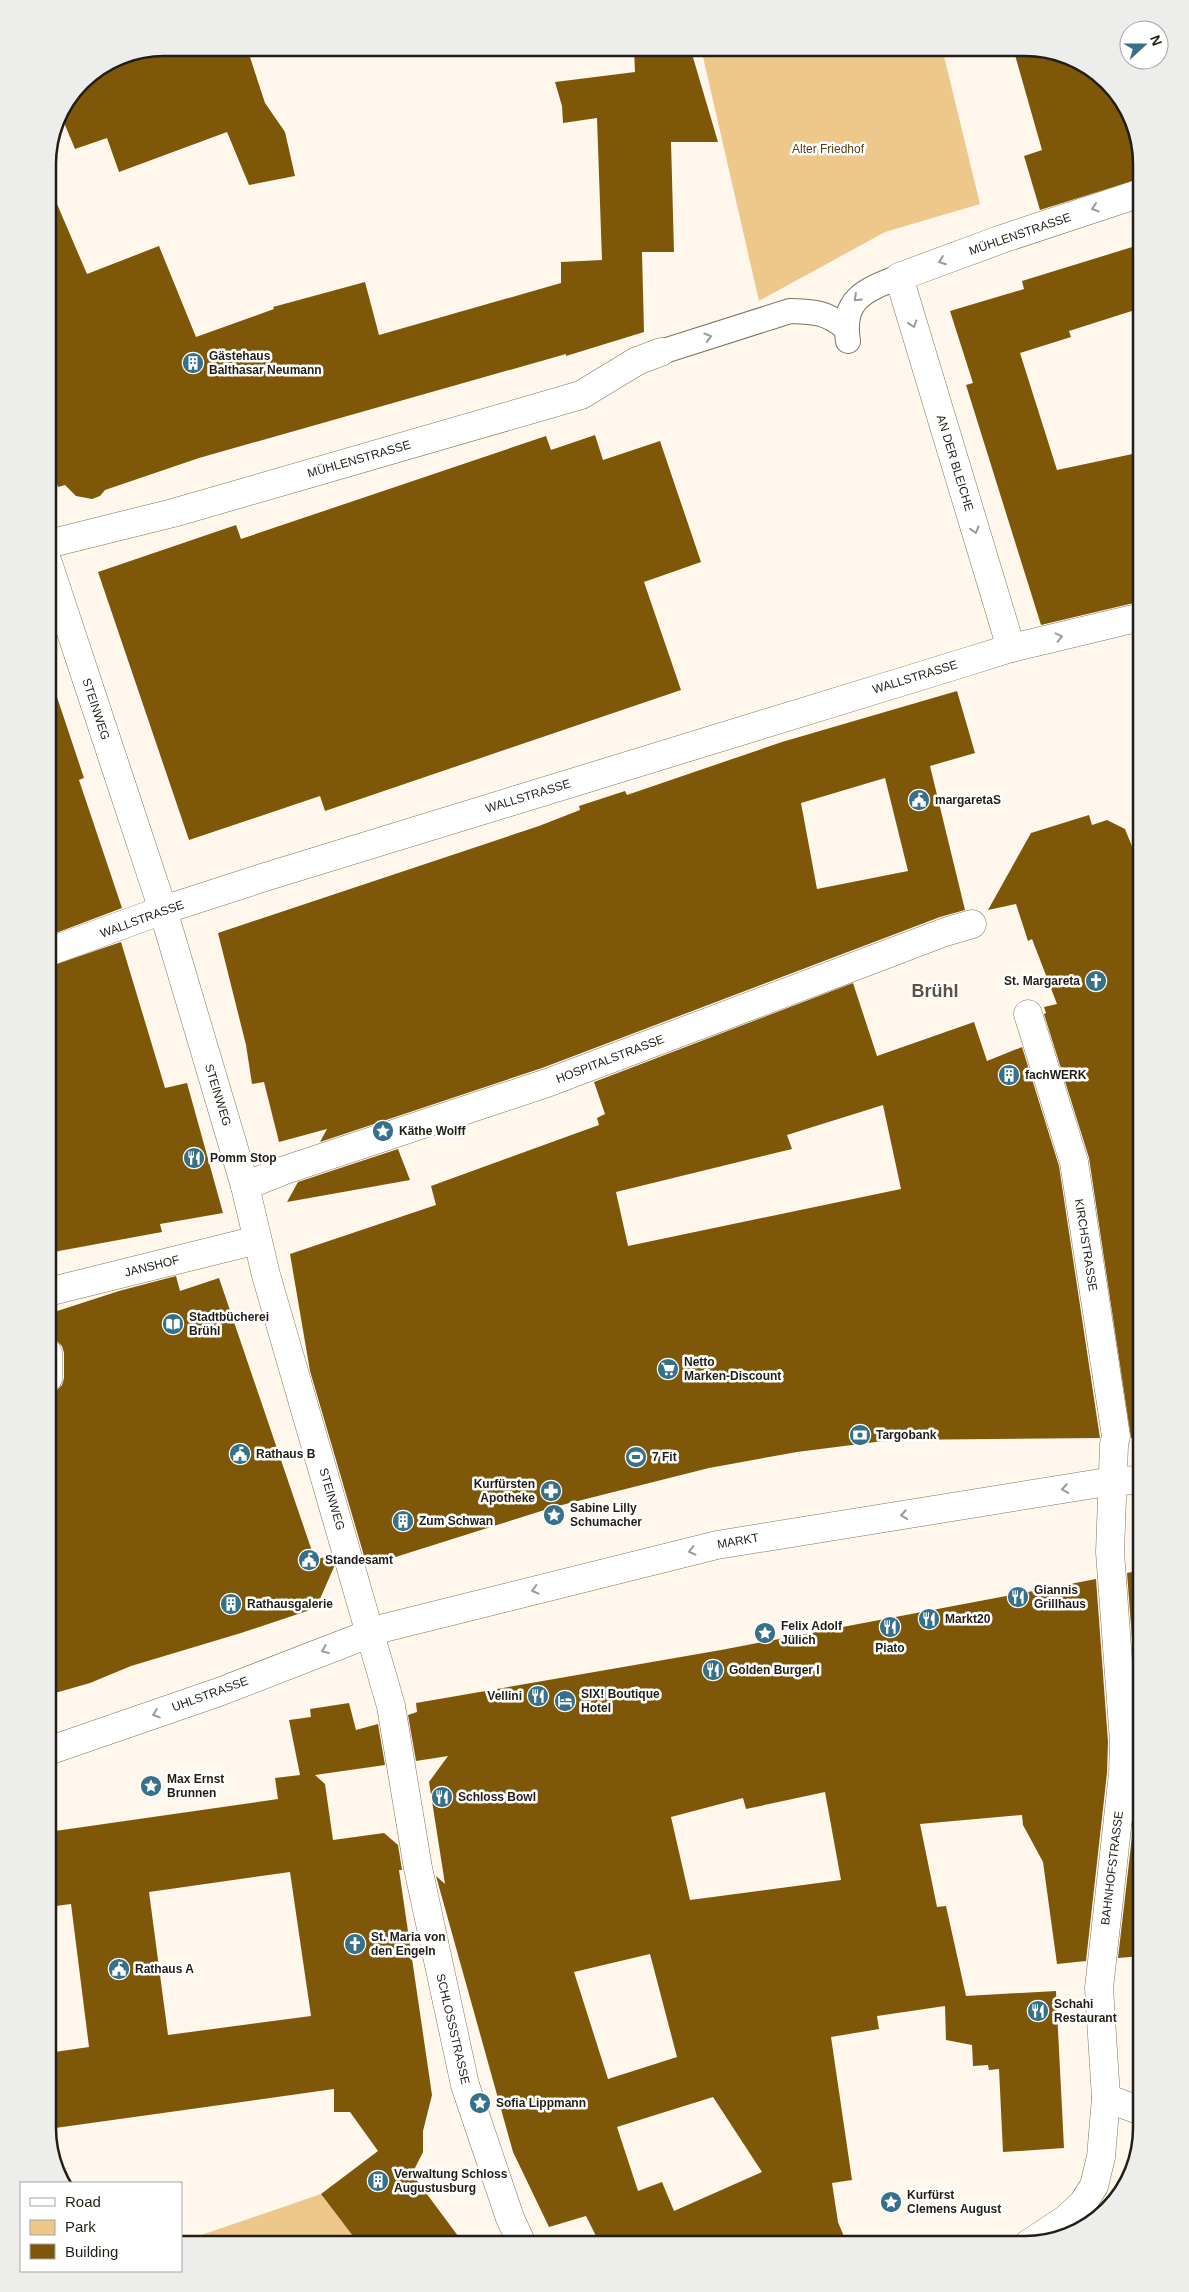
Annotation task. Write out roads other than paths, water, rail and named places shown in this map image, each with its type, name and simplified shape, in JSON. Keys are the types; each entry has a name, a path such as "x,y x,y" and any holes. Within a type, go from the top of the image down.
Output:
{"street":[{"name":"MÜHLENSTRASSE","path":"899,277 1002,239 1133,196"},
{"name":"AN DER BLEICHE","path":"899,277 1020,655"},
{"name":"MÜHLENSTRASSE","path":"56,542 183,510 582,395 637,361 662,352"},
{"name":"STEINWEG","path":"56,587 163,910 245,1186 257,1240 370,1632"},
{"name":"WALLSTRASSE","path":"56,949 163,910 265,877 1020,655 1133,620"},
{"name":"HOSPITALSTRASSE","path":"245,1186 285,1170 547,1083 945,932 972,924"},
{"name":"KIRCHSTRASSE","path":"1028,1014 1074,1162 1116,1436 1113,1481"},
{"name":"JANSHOF","path":"56,1290 257,1240"},
{"name":"MARKT","path":"370,1632 717,1545 1113,1481 1133,1480"},
{"name":"BAHNHOFSTRASSE","path":"1106,2098 1099,1988 1132,1785 1124,1742 1110,1552 1113,1481"},
{"name":"UHLSTRASSE","path":"56,1747 219,1692 370,1632"},
{"name":"SCHLOSSSTRASSE","path":"370,1632 391,1706 418,1868 465,2085 500,2192 519,2236"},
{"path":"1042,2235 1066,2219 1083,2203 1094,2186 1101,2157 1106,2098 1133,2108"}],"lane":[{"path":"662,352 790,311 813,312 830,316 847,335 851,304 860,294 899,277"}],"place":[{"name":"Gästehaus Balthasar Neumann","path":"193,363"},
{"name":"margaretaS","path":"919,800"},
{"name":"St. Margareta","path":"1096,981"},
{"name":"fachWERK","path":"1009,1075"},
{"name":"Käthe Wolff","path":"383,1131"},
{"name":"Pomm Stop","path":"194,1158"},
{"name":"Stadtbücherei Brühl","path":"173,1324"},
{"name":"Netto Marken-Discount","path":"668,1369"},
{"name":"Targobank","path":"860,1435"},
{"name":"Rathaus B","path":"240,1454"},
{"name":"7 Fit","path":"636,1457"},
{"name":"Kurfürsten Apotheke","path":"551,1491"},
{"name":"Sabine Lilly Schumacher","path":"554,1515"},
{"name":"Zum Schwan","path":"403,1521"},
{"name":"Standesamt","path":"309,1560"},
{"name":"Giannis Grillhaus","path":"1018,1597"},
{"name":"Rathausgalerie","path":"231,1604"},
{"name":"Markt20","path":"929,1619"},
{"name":"Piato","path":"890,1627"},
{"name":"Felix Adolf Jülich","path":"765,1633"},
{"name":"Golden Burger I","path":"713,1670"},
{"name":"Vellini","path":"538,1696"},
{"name":"SIX! Boutique Hotel","path":"565,1701"},
{"name":"Max Ernst Brunnen","path":"151,1786"},
{"name":"Schloss Bowl","path":"442,1797"},
{"name":"St. Maria von den Engeln","path":"355,1944"},
{"name":"Rathaus A","path":"119,1969"},
{"name":"Schahi Restaurant","path":"1038,2011"},
{"name":"Sofia Lippmann","path":"480,2103"},
{"name":"Verwaltung Schloss Augustusburg","path":"378,2181"},
{"name":"Kurfürst Clemens August","path":"891,2202"}],"district":[{"name":"Brühl","path":"935,991"}],"park label":[{"name":"Alter Friedhof","path":"828,149"}]}
